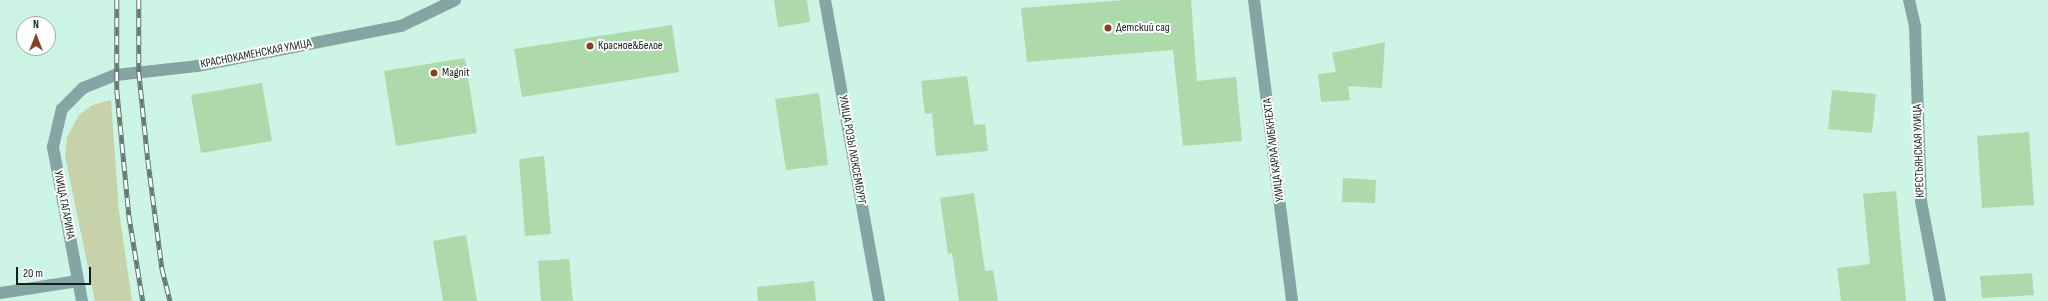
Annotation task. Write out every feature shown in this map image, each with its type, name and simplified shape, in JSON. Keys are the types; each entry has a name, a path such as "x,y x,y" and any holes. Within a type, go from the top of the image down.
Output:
{"street":[{"name":"КРАСНОКАМЕНСКАЯ УЛИЦА","path":"62,109 83,88 116,75 197,66 400,26 455,0"},
{"name":"УЛИЦА РОЗЫ ЛЮКСЕМБУРГ","path":"825,0 879,301"},
{"name":"УЛИЦА КАРЛА ЛИБКНЕХТА","path":"1254,0 1292,301"},
{"name":"КРЕСТЬЯНСКАЯ УЛИЦА","path":"1908,0 1915,27 1921,201 1940,301"},
{"name":"УЛИЦА ГАГАРИНА","path":"62,109 53,147 82,301"},
{"path":"0,293 78,280"}],"green space":[{"path":"111,100 119,211 132,301 95,301 65,156 67,137 79,115 92,105"}],"building":[{"path":"774,0 807,0 810,22 778,27"},
{"name":"Детский сад","path":"1125,0 1191,0 1197,81 1236,77 1242,141 1183,146 1173,50 1027,62 1021,8"},
{"path":"672,25 679,72 522,97 514,49"},
{"path":"1385,42 1382,88 1348,86 1350,100 1321,102 1318,74 1336,72 1332,53"},
{"path":"465,58 477,133 396,146 384,71"},
{"path":"967,76 974,125 985,124 988,151 936,156 932,113 925,114 921,81"},
{"path":"262,83 272,141 201,153 191,95"},
{"path":"1832,90 1876,94 1872,133 1828,129"},
{"path":"819,93 828,165 786,170 775,99"},
{"path":"2029,132 2034,205 1982,208 1977,136"},
{"path":"544,156 551,234 525,236 519,159"},
{"path":"1343,178 1376,180 1375,203 1342,202"},
{"path":"1896,191 1906,301 1841,301 1837,268 1870,264 1863,194"},
{"path":"974,193 985,271 993,270 998,301 959,301 952,253 948,254 940,198"},
{"path":"466,235 477,301 443,301 433,241"},
{"path":"569,259 573,301 541,301 538,261"},
{"path":"2032,273 2034,295 1982,298 1980,276"},
{"path":"814,281 816,301 758,301 757,287"}],"railway":[{"path":"117,0 117,90 129,215 143,301"},
{"path":"139,0 139,72 148,160 162,268 170,301"}],"place":[{"name":"Детский сад","path":"1108,28"},
{"name":"Красное&Белое","path":"590,46"},
{"name":"Magnit","path":"434,73"}]}
